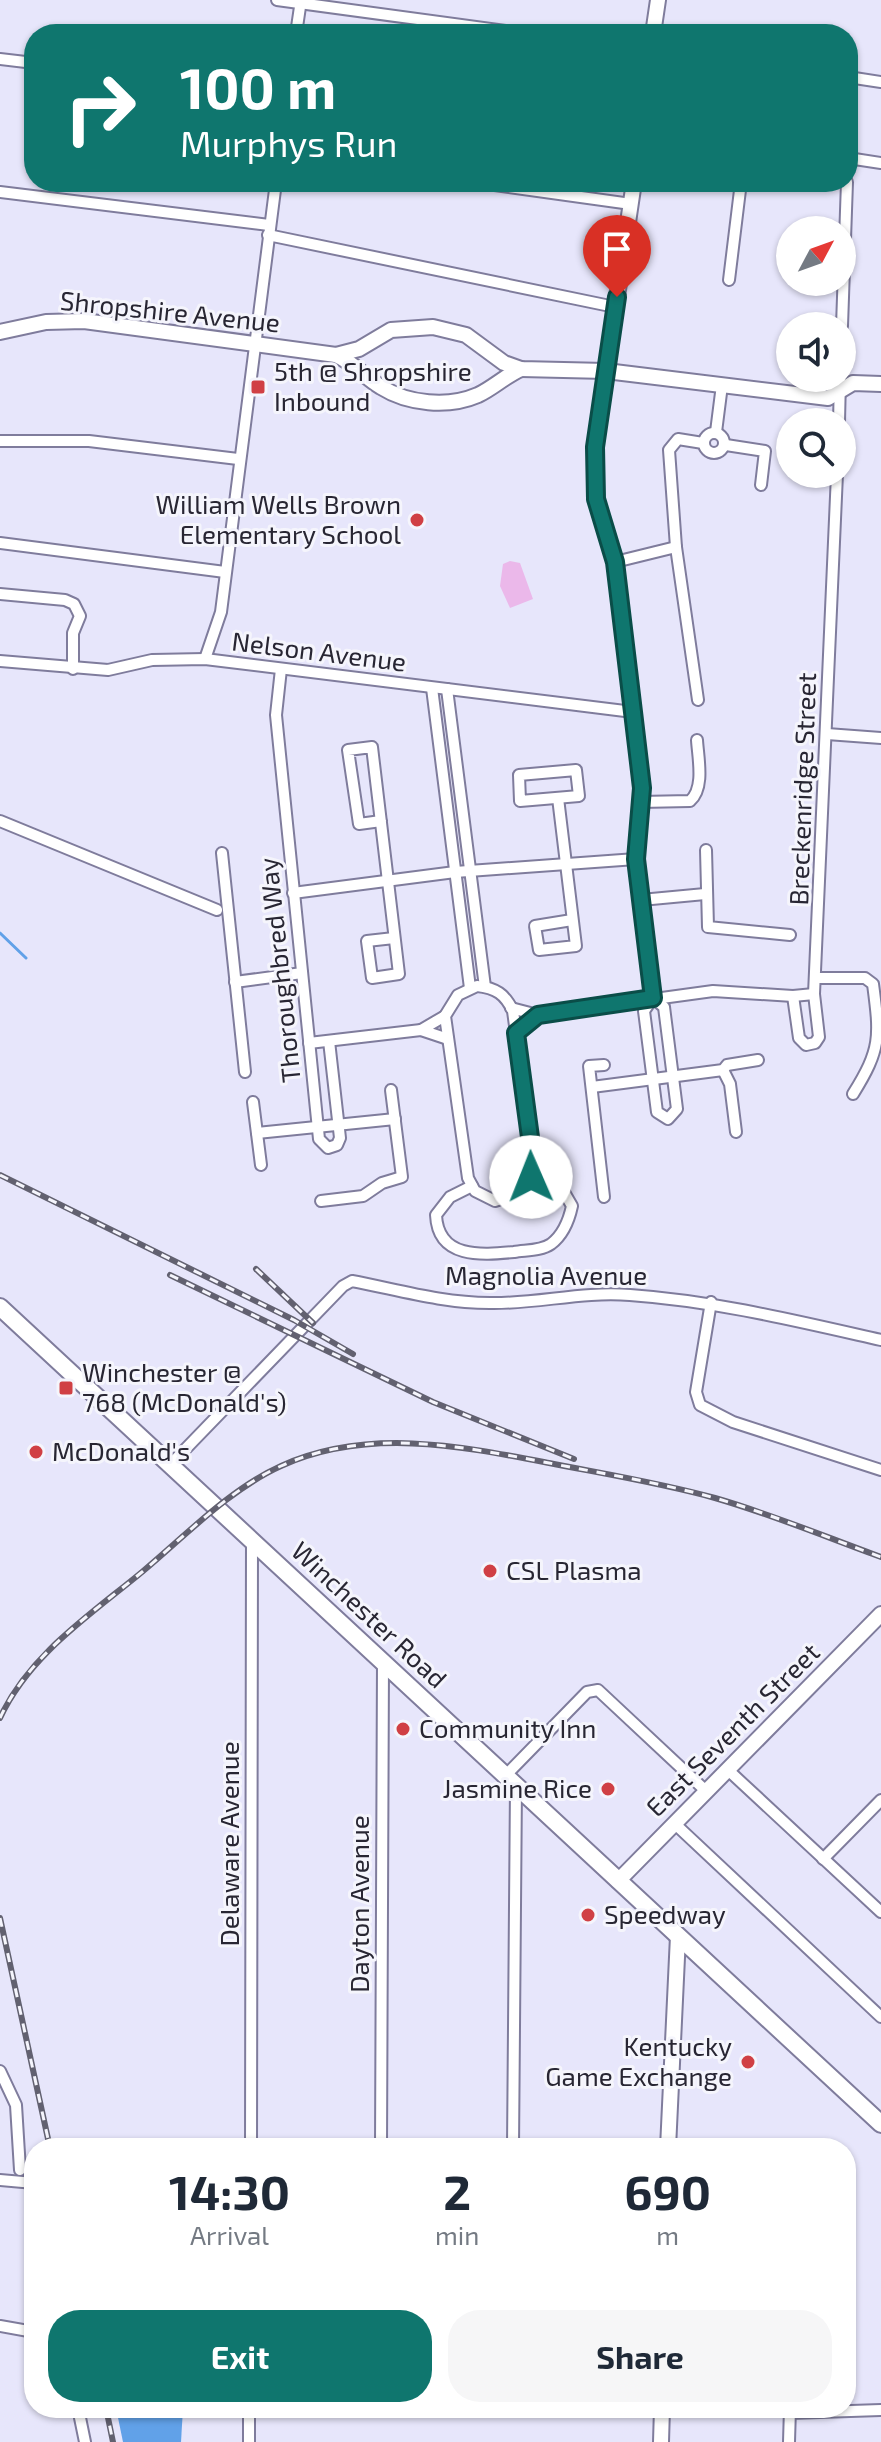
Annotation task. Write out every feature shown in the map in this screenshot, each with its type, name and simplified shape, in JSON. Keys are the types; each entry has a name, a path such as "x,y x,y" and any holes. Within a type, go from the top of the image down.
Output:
{"main road":[{"name":"Winchester Road","path":"0,1307 881,2124"}],"street":[{"path":"277,0 457,24"},
{"path":"654,24 658,0"},
{"path":"297,24 300,2"},
{"path":"0,59 24,62"},
{"path":"858,79 881,82"},
{"path":"858,160 881,163"},
{"path":"0,192 269,230 615,307"},
{"path":"205,659 221,612 238,459 275,192"},
{"path":"545,192 631,204"},
{"path":"633,192 595,447 596,499 615,562 633,712 640,802 636,859 653,998 644,1011 657,1112 668,1119 677,1109 664,1007 653,998"},
{"path":"729,280 740,192"},
{"path":"842,312 847,192"},
{"name":"Shropshire Avenue","path":"0,332 46,322 84,321 336,355 353,363 393,394 423,401 466,398 521,369"},
{"name":"Shropshire Avenue","path":"336,355 391,330 433,327 466,335 521,369 606,371 776,392"},
{"path":"364,373 359,362 368,343"},
{"path":"494,354 499,366 495,382"},
{"name":"Shropshire Avenue","path":"856,383 881,384"},
{"path":"722,385 716,432 726,445"},
{"name":"Shropshire Avenue","path":"779,392 828,398 834,392"},
{"path":"703,443 707,436 716,432"},
{"path":"698,700 676,547 670,445 678,439 703,443 714,452 726,445 765,451 761,485"},
{"path":"0,441 89,441 238,459"},
{"name":"Breckenridge Street","path":"793,996 799,1038 811,1045 819,1037 814,994 836,488"},
{"path":"0,543 225,572"},
{"path":"615,562 676,547"},
{"path":"0,594 65,600 74,604 80,616 73,633 73,669"},
{"name":"Nelson Avenue","path":"0,661 108,670 152,660 205,659 633,712"},
{"name":"Thoroughbred Way","path":"281,669 276,715 318,1127"},
{"path":"432,688 470,988"},
{"path":"447,689 485,987"},
{"path":"827,734 881,738"},
{"path":"640,802 690,801 696,796 699,784 697,740"},
{"path":"381,821 359,824 348,750 372,747 381,821 388,881 394,938 399,974 372,978 367,941 394,938"},
{"path":"576,770 579,796 558,798 520,801 519,775 576,770"},
{"path":"558,798 572,920"},
{"path":"0,821 217,910"},
{"path":"706,850 705,921 712,929 790,935"},
{"path":"222,853 245,1072"},
{"path":"293,893 455,872 636,859"},
{"path":"641,900 705,894"},
{"path":"235,982 302,973"},
{"path":"817,978 865,978 873,984 879,1052 874,1067 853,1094"},
{"path":"485,987 505,996 513,1013 534,1167 521,1193 509,1199 484,1198 472,1186 465,1163 448,1039 446,1021 452,1001 470,988 485,987"},
{"path":"513,1013 538,1015 713,991 793,996 814,994"},
{"path":"516,1033 538,1015"},
{"path":"309,1043 421,1030 446,1021"},
{"path":"421,1030 448,1039"},
{"name":"Thoroughbred Way","path":"329,1041 338,1124"},
{"path":"592,1087 723,1070 727,1065 758,1060"},
{"path":"604,1065 589,1066 604,1197"},
{"path":"723,1070 730,1084 736,1132"},
{"path":"321,1201 363,1196 382,1183 402,1177 391,1090"},
{"path":"253,1102 261,1165"},
{"path":"257,1133 395,1119"},
{"path":"318,1127 321,1143 328,1148 339,1142 338,1124"},
{"path":"472,1186 450,1197 436,1215 440,1236 449,1245 483,1255 541,1249 562,1231 572,1206 561,1187 531,1177"},
{"name":"Magnolia Avenue","path":"170,1465 343,1286 352,1281 403,1294 492,1304 590,1293 711,1302 881,1340"},
{"path":"711,1302 696,1392 700,1405 733,1422 881,1470"},
{"name":"Delaware Avenue","path":"251,2138 252,1540"},
{"name":"East Seventh Street","path":"618,1881 881,1614"},
{"name":"Dayton Avenue","path":"381,2138 383,1660"},
{"path":"513,2138 511,1779 587,1692 601,1691 706,1791"},
{"path":"728,1770 881,1912"},
{"path":"823,1859 881,1800"},
{"path":"674,1823 881,2017"},
{"path":"668,2138 678,1936"},
{"path":"0,2071 16,2105 20,2170"},
{"path":"0,2180 24,2182"},
{"path":"0,2326 24,2330"},
{"path":"856,2410 881,2410"},
{"path":"80,2418 85,2442"},
{"path":"249,2418 249,2442"},
{"path":"661,2442 662,2418"},
{"path":"789,2442 790,2418"}],"shaded area":[{"path":"510,561 520,563 533,599 510,608 500,586 503,564"}],"water":[{"path":"118,2418 182,2418 181,2442 123,2442"}],"waterway":[{"path":"0,933 26,958"}],"railway":[{"path":"0,1175 294,1320 353,1354"},
{"path":"256,1269 313,1323"},
{"path":"170,1275 433,1402 574,1459"},
{"path":"0,1718 12,1695 44,1655 226,1500 281,1466 314,1454 347,1447 380,1443 448,1446 654,1483 736,1504 881,1557"},
{"path":"0,1918 48,2138"},
{"path":"108,2418 113,2442"}],"place":[{"name":"5th @ Shropshire Inbound","path":"258,387"},
{"name":"William Wells Brown Elementary School","path":"417,520"},
{"name":"Winchester @ 768 (McDonald's)","path":"66,1388"},
{"name":"McDonald's","path":"36,1452"},
{"name":"CSL Plasma","path":"490,1571"},
{"name":"Community Inn","path":"403,1729"},
{"name":"Jasmine Rice","path":"608,1789"},
{"name":"Speedway","path":"588,1915"},
{"name":"Kentucky Game Exchange","path":"748,2062"}],"route":[{"path":"531,1177 534,1167 516,1033 538,1015 653,998 636,859 642,788 615,562 596,499 595,447 617,297"}]}
